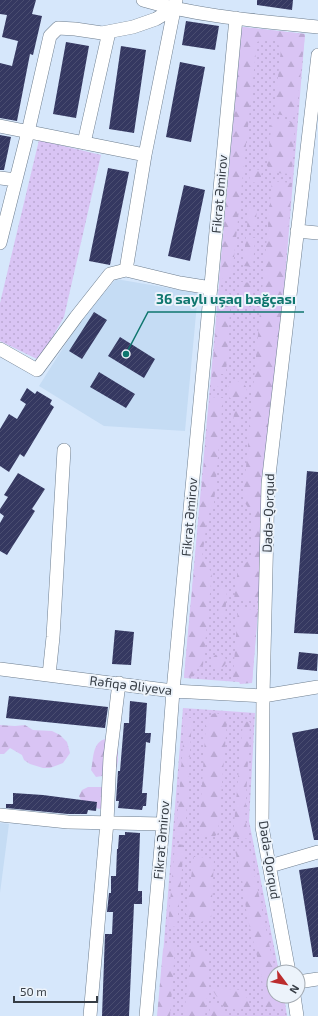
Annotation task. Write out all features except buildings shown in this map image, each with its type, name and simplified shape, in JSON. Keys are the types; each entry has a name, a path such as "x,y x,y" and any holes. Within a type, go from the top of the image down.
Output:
{"street":[{"path":"143,0 175,4 236,18 318,27"},
{"path":"0,243 50,36 58,28 102,33 133,27 156,19 175,4"},
{"path":"126,270 145,155 175,4"},
{"name":"Fikrət Əmirov","path":"146,1016 173,691 236,18"},
{"path":"84,143 110,32"},
{"name":"Dədə-Qorqud","path":"288,964 262,827 263,696 268,484 318,55"},
{"path":"0,126 145,155"},
{"path":"0,178 16,180"},
{"path":"297,231 318,233"},
{"path":"0,349 38,370 76,317 110,274 126,270 180,283 211,288"},
{"path":"49,675 53,637 64,450"},
{"name":"Rəfiqə Əliyeva","path":"0,669 173,691 263,696 318,687"},
{"path":"90,1016 107,822 110,757 119,683"},
{"path":"0,816 68,822 163,824"},
{"path":"270,866 318,852"},
{"path":"306,981 318,979"},
{"path":"295,1004 297,1016"}],"shaded area":[{"path":"116,279 198,293 185,431 104,426 39,386 80,321"},
{"path":"0,823 9,824 0,893"}],"green space":[{"path":"242,27 305,34 252,683 184,678"},
{"path":"242,27 305,34 296,117 274,114 281,49 275,40 263,40 257,42 232,276 219,280"},
{"path":"272,120 295,122 292,174 276,173 267,166"},
{"path":"39,140 101,155 64,317 39,360 0,341 0,303"},
{"path":"251,169 262,170 260,183 249,182"},
{"path":"272,181 292,183 259,600 234,599 238,569 252,558 253,515 243,500"},
{"path":"249,208 257,209 255,228 247,227"},
{"path":"246,237 255,238 253,267 243,266"},
{"path":"241,282 253,283 251,299 239,298"},
{"path":"219,289 231,295 226,374 221,374 219,387 211,386"},
{"path":"237,381 244,384 247,391 244,398 237,401 230,398 227,391 230,384"},
{"path":"210,397 223,398 214,503 208,513 202,558 212,573 203,665 196,669 194,676 184,678"},
{"path":"237,410 240,412 240,424 236,425 233,423 234,412"},
{"path":"224,587 227,590 225,617 222,618 218,616 220,589"},
{"path":"238,608 258,610 252,683 240,684 238,679 233,677"},
{"path":"216,654 222,654 226,658 226,664 222,668 216,668 212,664 212,658"},
{"path":"183,708 255,713 249,821 277,964 266,964 266,1004 285,1004 287,1016 158,1016"},
{"path":"215,713 225,715 227,722 218,833 215,836 202,836 199,832 206,722 208,716"},
{"path":"185,718 192,718 185,836 176,836"},
{"path":"243,721 250,722 245,818 249,839 233,837"},
{"path":"0,725 25,725 33,730 52,731 60,735 67,742 70,753 63,763 50,768 43,768 30,764 24,760 22,755 10,748 4,754 0,754"},
{"path":"105,739 113,740 118,744 118,761 116,770 96,777 91,770 94,752 98,744"},
{"path":"88,787 102,787 104,789 105,807 99,809 82,802 79,796 82,790"},
{"path":"175,844 184,845 177,927 168,926"},
{"path":"234,846 249,848 273,964 266,964 266,1004 281,1004 281,1007 265,1008 260,968 247,916 242,879"},
{"path":"194,856 214,859 211,919 201,922 192,920 186,914"},
{"path":"167,944 173,944 175,948 170,1016 157,1016 163,949"},
{"path":"192,944 200,945 205,949 207,956 208,982 205,1016 184,1016"},
{"path":"211,988 244,990 250,1007 238,1010 224,1007"},
{"path":"211,1000 227,1015 227,1016 209,1016"}],"place":[{"name":"36 saylı uşaq bağçası","path":"126,354"}]}
